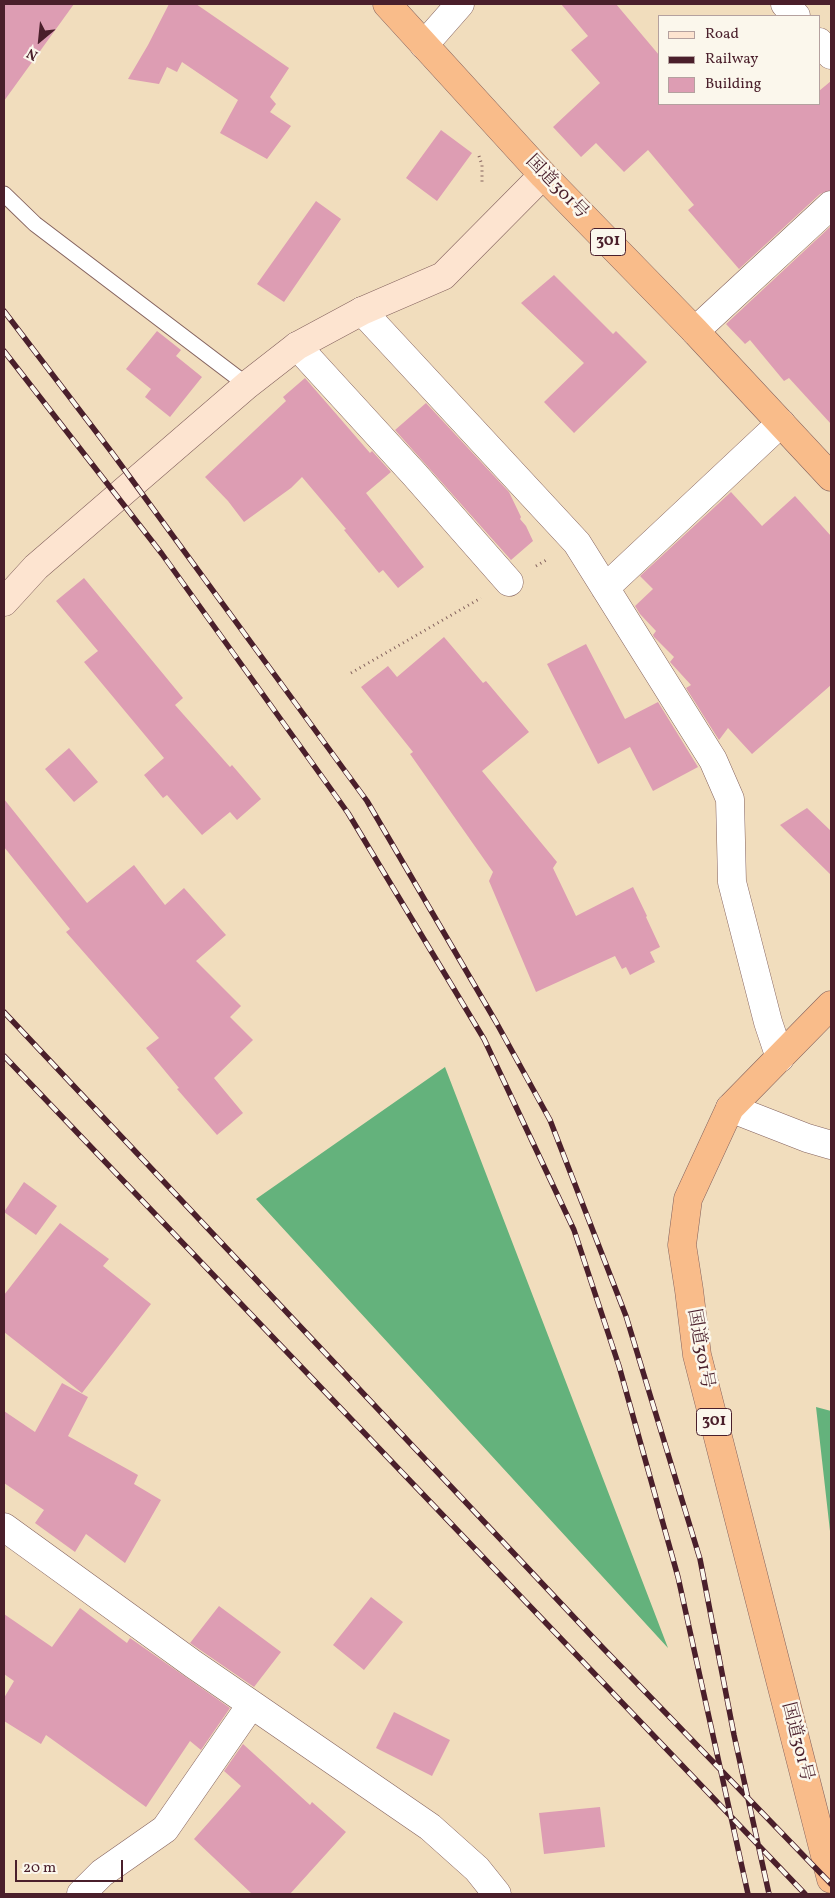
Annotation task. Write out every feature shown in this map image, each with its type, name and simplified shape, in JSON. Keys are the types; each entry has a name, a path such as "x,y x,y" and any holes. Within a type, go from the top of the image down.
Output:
{"highway":[{"name":"国道301号","path":"387,4 542,175 695,331 831,477"},
{"name":"国道301号","path":"831,1005 730,1108 688,1199 682,1246 697,1355 831,1879"}],"street":[{"path":"424,45 460,4"},
{"path":"785,4 795,15"},
{"path":"820,43 831,56"},
{"path":"4,602 36,567 247,385 297,346 362,311 443,276 542,175"},
{"path":"695,331 831,205"},
{"path":"362,311 577,543 713,760 730,798 732,882 768,1022 780,1058"},
{"path":"297,346 415,475 509,582"},
{"path":"605,588 781,423"},
{"path":"730,1108 807,1138 831,1145"},
{"path":"4,1527 251,1704 430,1828 477,1868 497,1894"},
{"path":"80,1894 102,1872 165,1829 251,1704"}],"lane":[{"path":"4,194 35,224 247,385"}],"path":[{"path":"351,673 577,543"}],"green space":[{"path":"445,1067 668,1648 256,1199"},
{"path":"816,1407 831,1411 831,1540"}],"building":[{"path":"4,4 74,4 4,101"},
{"path":"169,4 196,4 289,68 270,97 276,104 270,112 291,126 267,159 220,133 238,100 182,62 177,72 167,67 159,84 128,79"},
{"path":"561,4 616,4 658,54 658,105 820,105 820,90 831,81 831,190 820,194 739,269 688,210 694,205 648,150 624,172 596,143 581,157 553,127 600,83 571,50 588,36"},
{"path":"441,130 472,153 437,201 406,178"},
{"path":"316,201 341,219 284,302 257,284"},
{"path":"831,226 831,424 789,378 784,381 750,340 745,344 726,324"},
{"path":"554,275 613,334 616,331 647,362 574,433 544,402 584,363 521,303"},
{"path":"157,331 181,350 176,356 202,377 170,417 145,397 151,389 126,369"},
{"path":"305,378 370,453 372,451 391,472 366,493 424,567 398,588 383,570 379,573 344,530 346,529 302,477 291,488 244,522 228,501 205,477 286,401 283,397"},
{"path":"426,403 509,492 521,517 520,519 526,526 533,541 511,560 395,430"},
{"path":"731,492 762,526 795,496 831,536 831,685 752,754 728,728 719,740 686,688 691,685 670,662 674,657 654,637 653,635 656,631 635,606 653,589 640,576"},
{"path":"84,578 183,698 175,705 230,767 232,765 261,799 237,820 230,812 202,835 167,795 163,798 144,775 164,758 84,662 98,651 56,601"},
{"path":"444,637 483,683 486,681 529,732 482,771 557,862 553,868 576,916 633,887 660,947 650,952 655,962 630,975 626,967 622,969 615,956 536,992 489,881 493,872 410,754 413,752 361,687 388,666 397,677"},
{"path":"586,644 625,719 658,702 698,767 653,791 630,747 598,764 547,664"},
{"path":"69,748 98,782 74,802 45,769"},
{"path":"4,799 87,903 134,865 165,905 184,888 226,935 196,961 241,1006 230,1017 253,1040 214,1078 243,1113 217,1135 177,1089 179,1088 146,1048 159,1038 66,932 70,929 4,847"},
{"path":"807,808 831,831 831,875 780,825"},
{"path":"24,1182 57,1206 36,1235 4,1212"},
{"path":"60,1223 109,1259 103,1266 151,1304 82,1393 4,1332 4,1295"},
{"path":"62,1383 88,1397 68,1436 138,1475 134,1484 161,1500 125,1563 86,1534 75,1552 35,1523 44,1510 4,1483 4,1411 35,1432"},
{"path":"371,1597 403,1622 364,1670 333,1645"},
{"path":"219,1606 281,1652 254,1687 190,1643"},
{"path":"80,1608 127,1643 130,1638 230,1708 201,1750 190,1741 146,1807 46,1735 41,1744 4,1721 4,1698 14,1681 4,1674 4,1614 52,1647"},
{"path":"394,1712 450,1740 432,1776 376,1748"},
{"path":"243,1744 310,1805 312,1802 346,1832 290,1894 252,1894 194,1839 241,1786 224,1771"},
{"path":"600,1807 605,1847 544,1854 539,1813"}],"railway":[{"path":"4,311 113,454 367,801 496,1022 550,1120 626,1316 700,1559 734,1735 769,1894"},
{"path":"4,351 162,554 348,813 484,1039 574,1230 619,1366 678,1577 748,1894"},
{"path":"4,1012 602,1647 831,1884"},
{"path":"4,1056 805,1894"}]}
